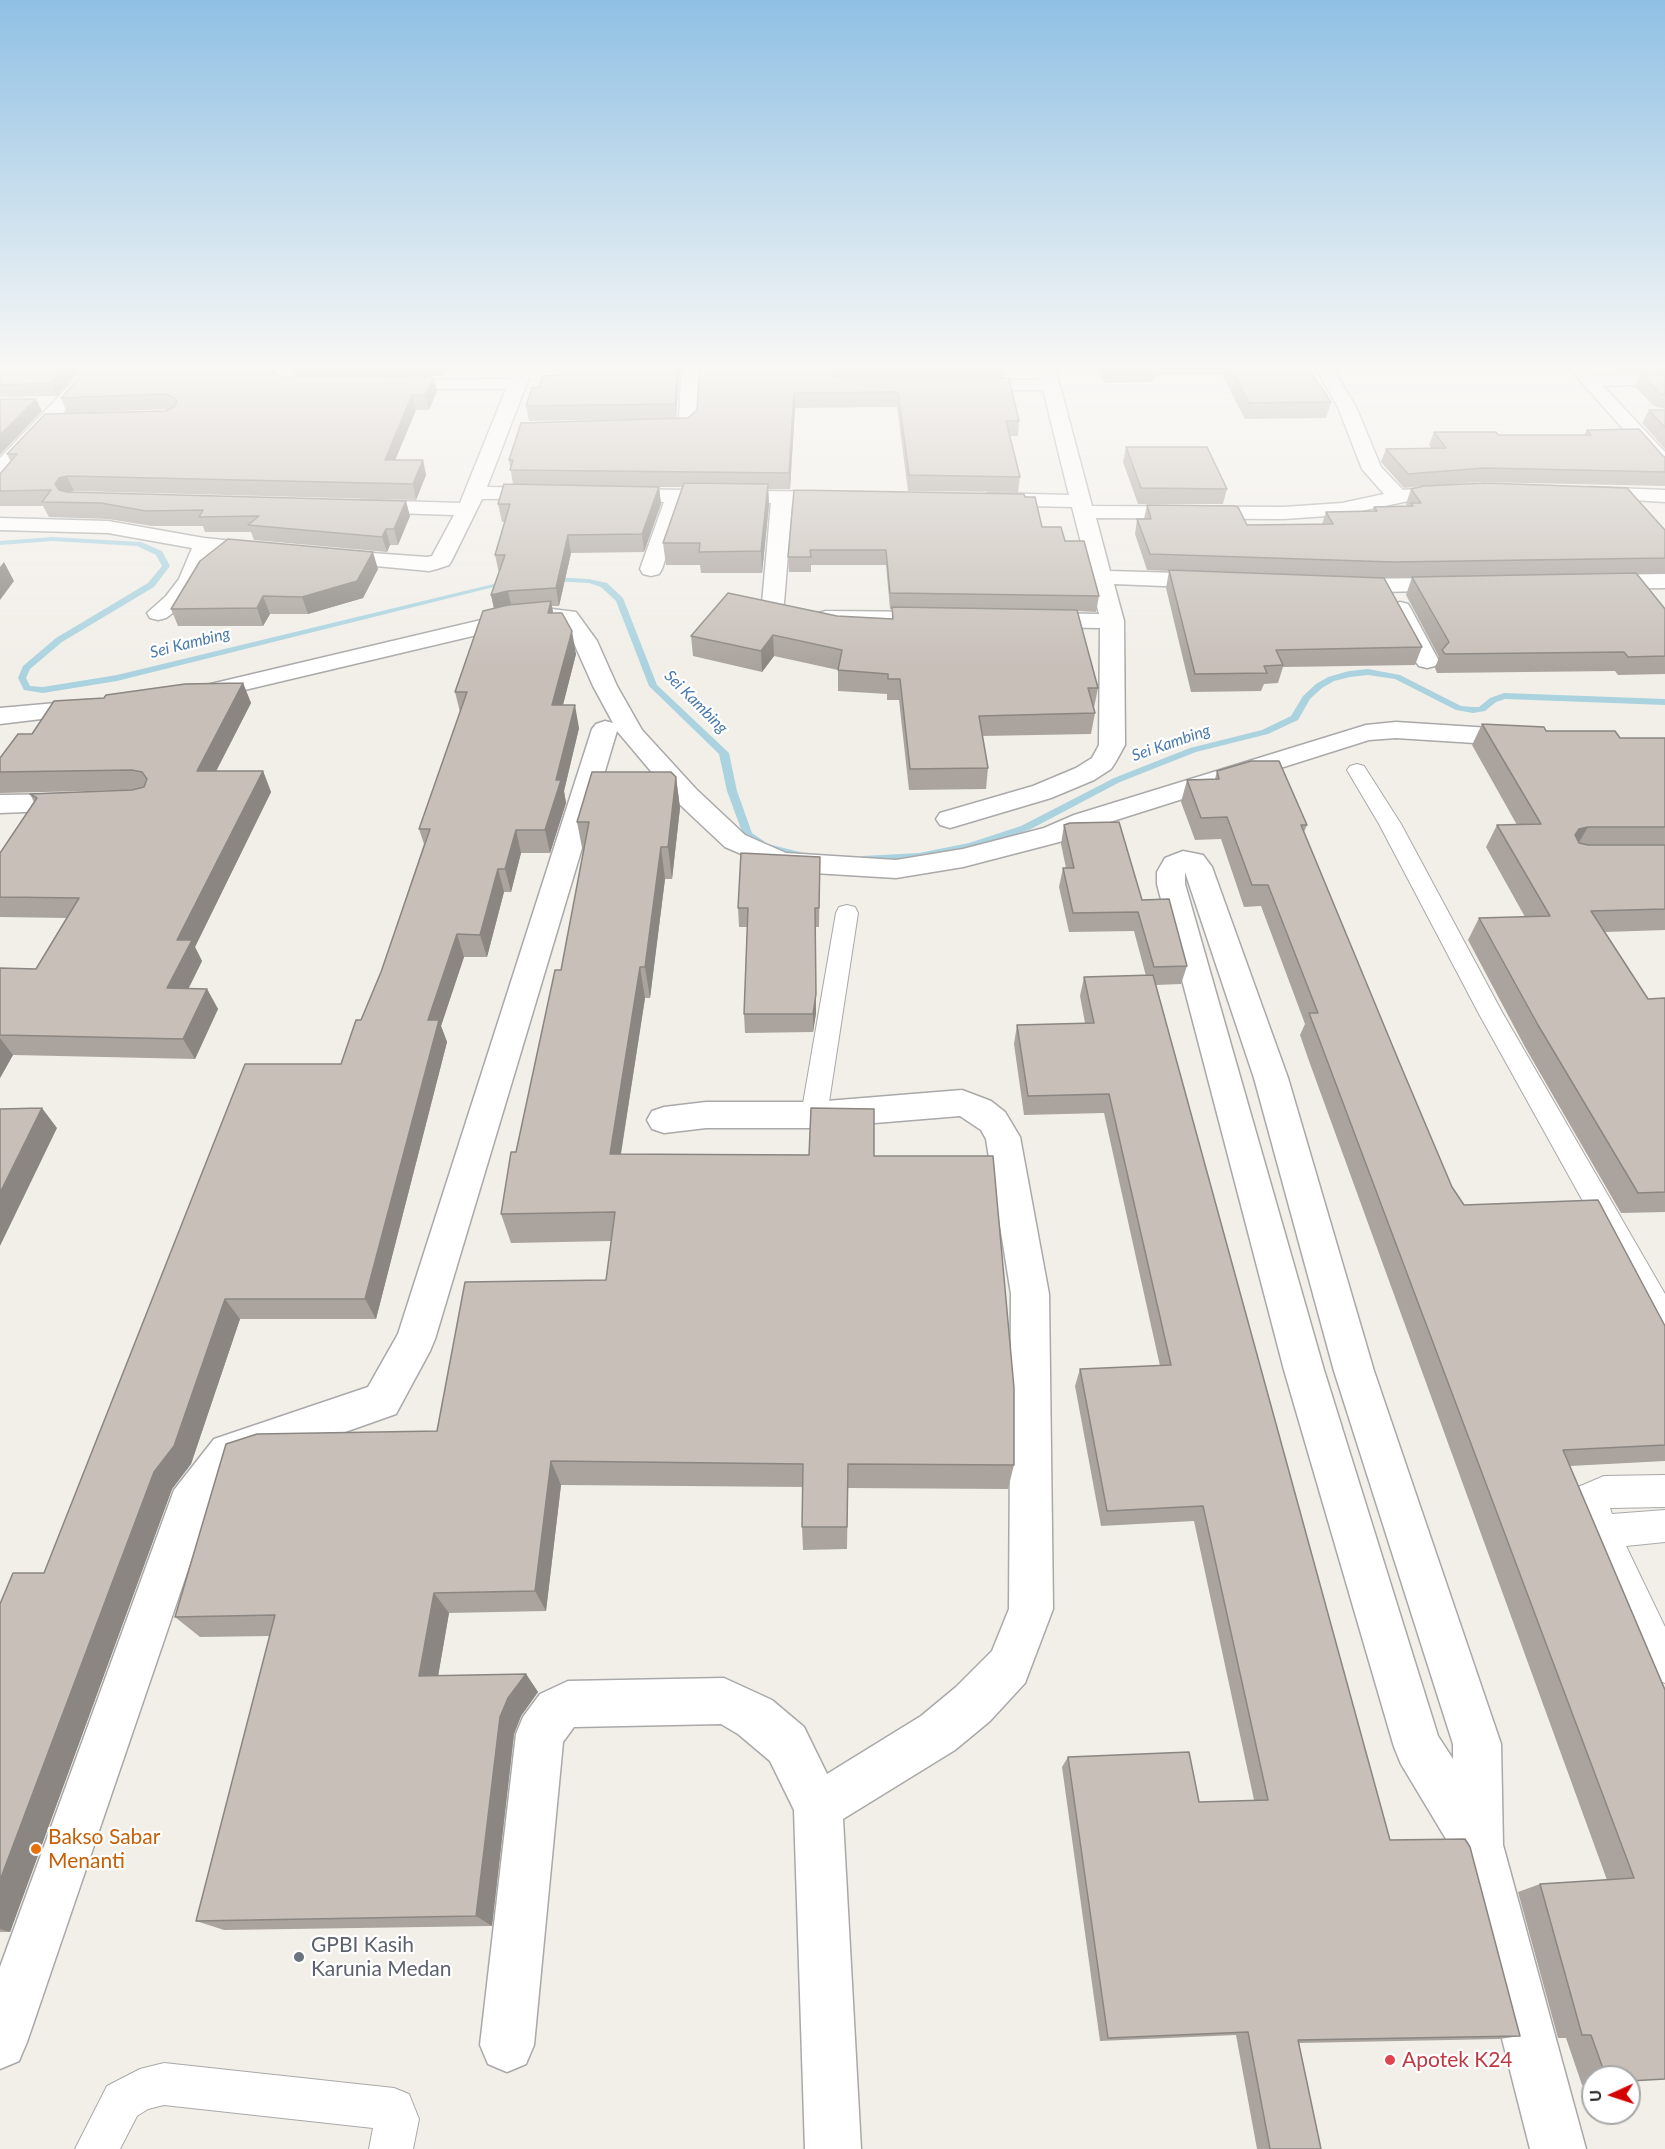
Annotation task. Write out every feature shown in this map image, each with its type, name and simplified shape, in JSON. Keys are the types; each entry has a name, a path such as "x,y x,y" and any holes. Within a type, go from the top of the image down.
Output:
{"street":[{"path":"311,554 429,564 441,560 472,501 484,467"},
{"path":"950,819 1042,792 1085,774 1102,763 1112,745 1112,621 1072,467"},
{"path":"1371,467 1399,498"},
{"path":"975,499 1082,506 1284,513 1342,509 1418,493 1468,490"},
{"path":"1571,493 1665,496"},
{"path":"337,506 472,501 570,494"},
{"path":"594,495 858,498"},
{"path":"651,569 676,496"},
{"path":"773,603 782,497"},
{"path":"0,524 108,527 204,544 287,552"},
{"path":"158,613 174,601 190,580 204,544"},
{"path":"1100,577 1232,582"},
{"path":"1583,583 1665,581"},
{"path":"1327,585 1387,587 1478,585"},
{"path":"1387,587 1427,661"},
{"path":"169,699 512,618 536,614 568,617 585,641 605,686 631,733 686,795 735,840 781,862 897,869 963,858 1053,835 1084,821 1366,733 1396,729 1547,739"},
{"path":"806,617 957,619"},
{"path":"1017,620 1112,621"},
{"path":"0,716 110,705"},
{"path":"25,740 50,712"},
{"path":"0,2042 189,1505 229,1453 382,1401 416,1339 605,729"},
{"path":"0,804 106,801"},
{"path":"1478,1845 1418,1747 1304,1370 1171,884 1171,872 1175,865 1183,860 1193,862 1198,867 1271,1078 1354,1371 1477,1744 1478,1845 1558,2149"},
{"path":"1225,1080 1271,1078"},
{"path":"664,1120 706,1115 814,1115 962,1103 979,1110 993,1121 1003,1137 1030,1294 1031,1609 1009,1667 973,1704 938,1733 818,1807"},
{"path":"1304,1370 1354,1371"},
{"path":"507,2045 540,1734 557,1711 568,1704 724,1701 754,1717 787,1744 818,1807 833,2149"}],"lane":[{"path":"1357,770 1395,832 1497,1024 1665,1322"},
{"path":"814,1115 847,913"},
{"path":"1665,1491 1604,1492 1590,1498 1601,1531 1665,1665"},
{"path":"1601,1531 1665,1526"},
{"path":"97,2149 122,2101 140,2090 164,2084 394,2109 397,2119 391,2149"}],"building":[{"path":"6,467 420,467 413,484 67,476 59,478 55,484 59,490 67,492 406,501 394,529 386,529 382,537 248,525 259,516 199,517 203,510 146,511 101,503 42,502 51,490 0,491 0,474"},
{"path":"511,467 789,467 789,473 510,470"},
{"path":"908,467 1018,467 1020,477 909,475"},
{"path":"1133,467 1217,467 1227,489 1141,488"},
{"path":"1402,467 1665,467 1665,472 1484,468 1408,474"},
{"path":"684,483 768,484 761,551 699,552 700,543 663,543"},
{"path":"1485,483 1627,488 1665,530 1665,558 1393,562 1150,554 1137,519 1151,519 1147,505 1234,506 1238,507 1247,525 1333,524 1326,512 1377,511 1374,507 1413,506 1411,503 1421,503 1411,489 1424,486"},
{"path":"504,484 659,487 642,534 568,535 556,588 508,591 491,595 505,555 495,555 510,504 498,504"},
{"path":"794,490 1024,494 1025,497 1035,497 1042,527 1061,527 1065,541 1084,541 1099,596 890,593 886,550 810,550 811,557 788,557"},
{"path":"228,539 373,552 357,581 302,597 263,596 257,608 171,609 200,561"},
{"path":"1169,570 1384,578 1422,647 1276,650 1283,665 1264,666 1267,673 1195,674"},
{"path":"1636,573 1665,609 1665,656 1628,657 1624,652 1445,654 1442,650 1449,642 1412,577"},
{"path":"728,593 837,616 893,619 892,607 1077,610 1098,688 1088,688 1095,713 979,716 988,768 910,769 900,679 888,679 888,674 838,670 842,650 773,635 761,651 691,636"},
{"path":"551,601 548,613 562,613 572,631 552,705 575,705 556,780 561,780 545,830 516,830 505,869 498,869 480,935 457,934 428,1020 439,1020 365,1299 225,1299 174,1446 154,1472 0,1880 0,1604 13,1573 44,1573 245,1064 341,1064 356,1020 361,1020 381,972 430,829 419,829 467,692 455,692 483,611 508,605"},
{"path":"243,683 197,771 263,771 177,940 192,940 167,988 207,989 183,1039 0,1035 0,968 36,969 79,898 0,897 0,853 37,798 30,794 132,790 144,787 147,779 142,772 132,770 0,772 0,758 18,734 32,734 54,701 104,698 106,695 185,684"},
{"path":"1482,724 1544,727 1546,731 1615,731 1620,738 1665,738 1665,827 1588,827 1579,829 1575,835 1579,843 1588,845 1665,845 1665,909 1591,911 1648,999 1665,998 1665,1192 1638,1193 1538,1025 1479,918 1550,916 1497,825 1541,824"},
{"path":"1251,761 1279,761 1307,825 1301,825 1400,1064 1452,1187 1464,1205 1598,1200 1665,1326 1665,1445 1563,1450 1665,1690 1665,2079 1641,2080 1641,2065 1602,2065 1591,2035 1582,2035 1540,1884 1634,1878 1309,1013 1318,1013 1268,885 1252,885 1227,817 1201,818 1187,780 1219,779 1217,771"},
{"path":"592,772 671,772 676,777 668,847 661,847 645,967 640,967 610,1154 809,1155 811,1108 874,1109 874,1156 993,1156 1014,1388 1014,1465 848,1464 847,1527 802,1527 803,1464 551,1461 535,1591 434,1593 419,1676 526,1674 508,1698 500,1717 476,1916 196,1921 275,1615 175,1617 226,1444 257,1434 437,1431 465,1282 606,1280 615,1212 501,1214 511,1152 516,1152 555,970 561,970 589,822 577,822"},
{"path":"1119,822 1142,900 1169,899 1187,966 1154,967 1138,912 1073,913 1063,868 1074,868 1064,825"},
{"path":"741,853 820,857 819,908 815,908 816,994 813,1014 744,1014 748,908 738,908"},
{"path":"1153,975 1390,1840 1465,1839 1470,1847 1520,2036 1298,2040 1321,2149 1270,2149 1248,2032 1108,2038 1068,1757 1189,1752 1199,1802 1268,1800 1203,1506 1107,1511 1080,1369 1171,1365 1109,1094 1028,1096 1017,1025 1094,1023 1084,977"},
{"path":"42,1108 0,1193 0,1109"}],"waterway":[{"name":"Sei Kambing","path":"0,543 52,539 138,544 159,553 166,566 151,585 59,640 26,668 22,678 27,688 43,690 117,678 510,582"},
{"name":"Sei Kambing","path":"552,579 589,581 604,585 620,600 653,686 724,753 732,791 748,835 765,846 804,856"},
{"name":"Sei Kambing","path":"863,859 919,856 971,846 1025,828 1117,780 1193,750 1265,732 1295,718 1306,698 1319,686 1331,679 1349,674 1368,672 1397,677 1459,708 1473,710 1482,709 1493,700 1504,696 1665,702"}],"place":[{"name":"Bakso Sabar Menanti","path":"36,1849"},
{"name":"GPBI Kasih Karunia Medan","path":"299,1957"},
{"name":"Apotek K24","path":"1390,2060"}]}
